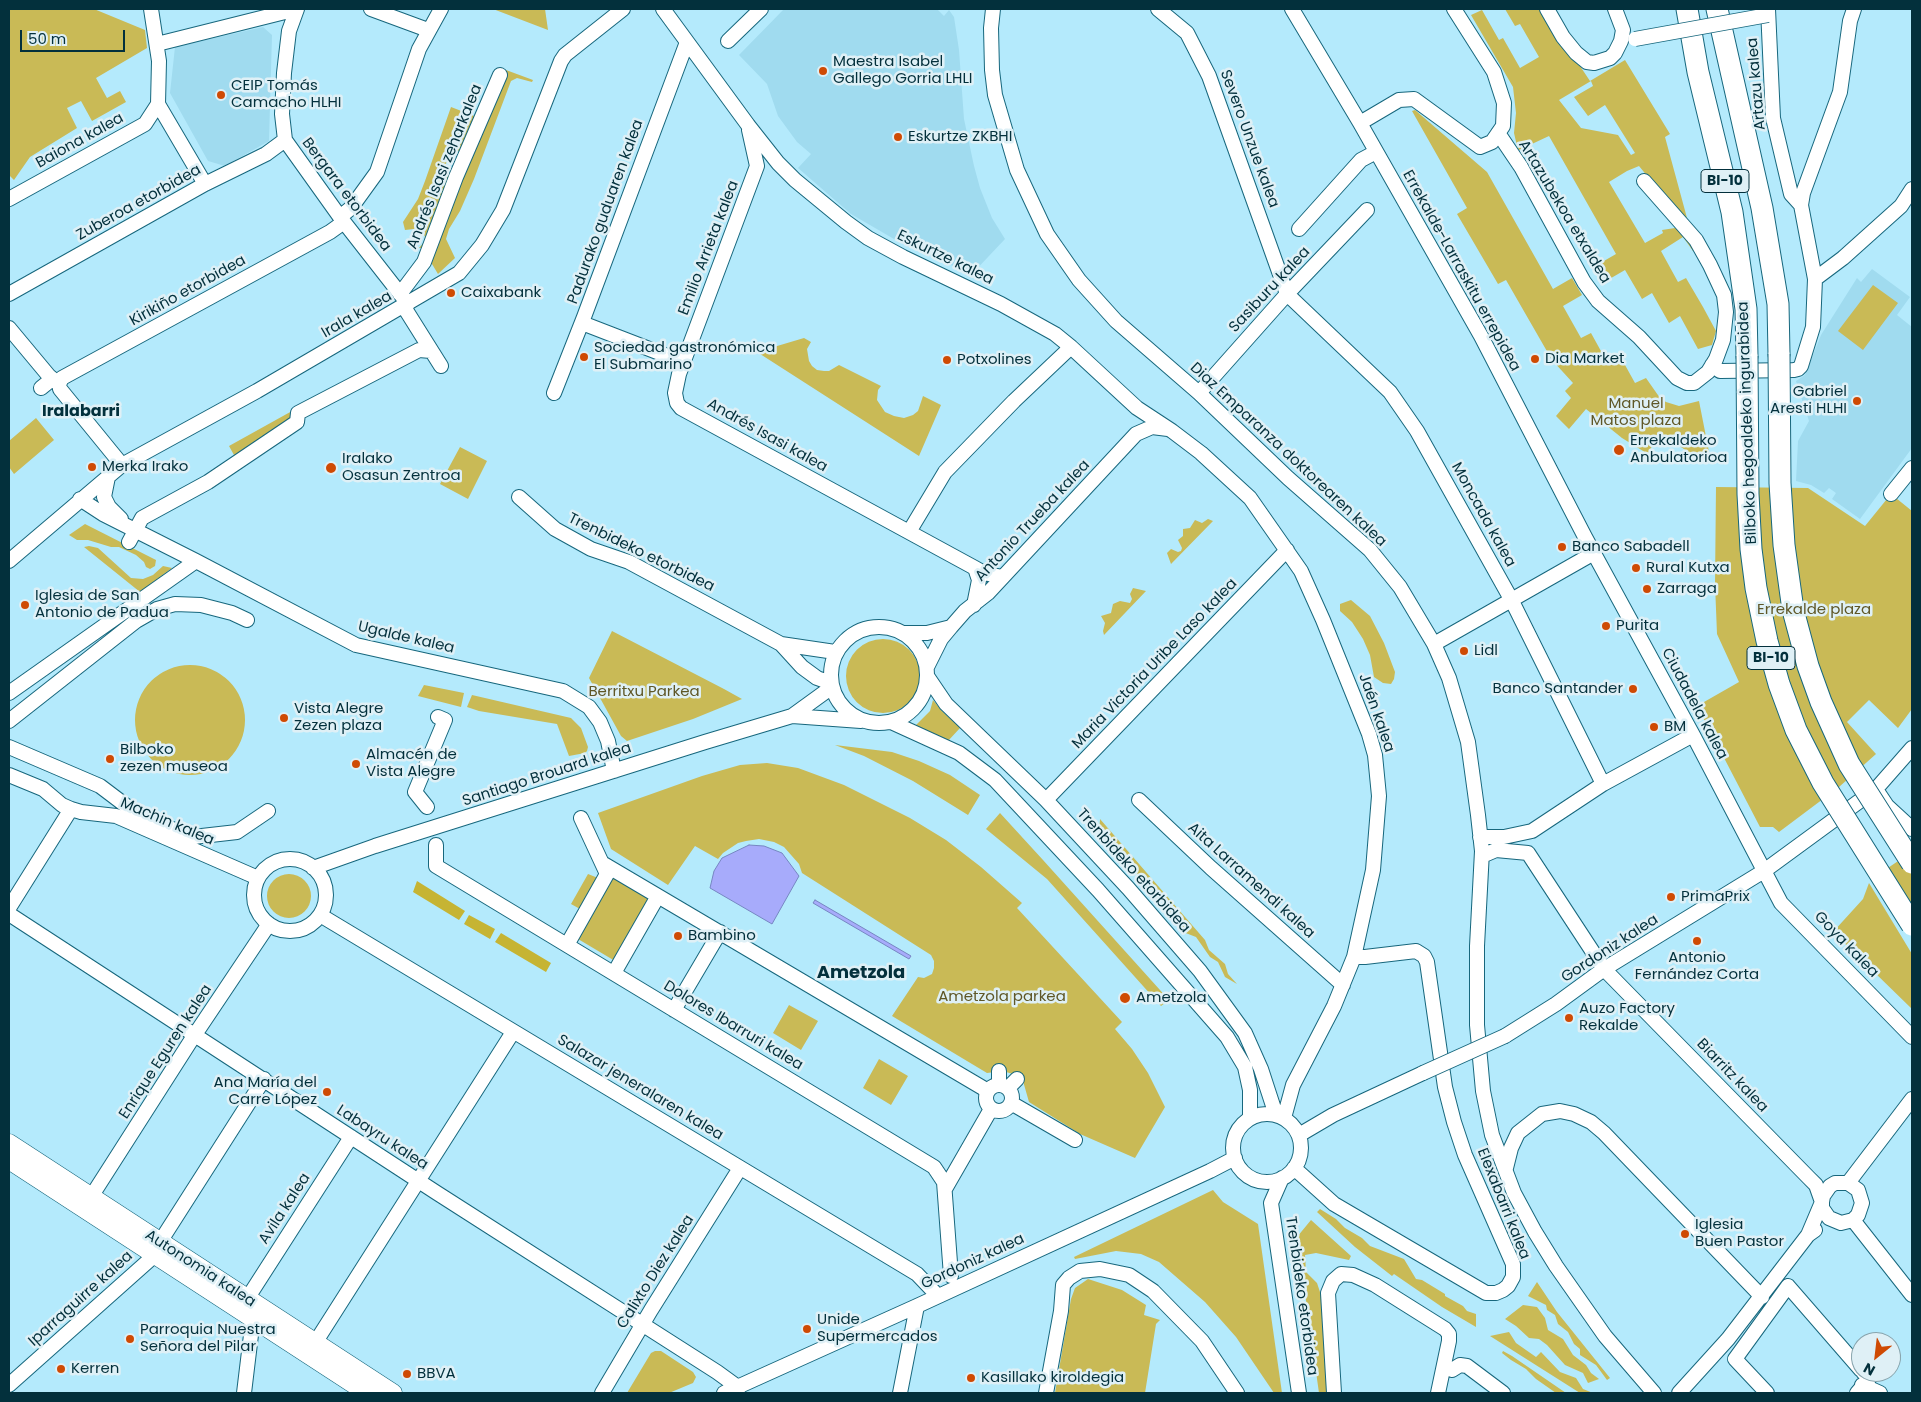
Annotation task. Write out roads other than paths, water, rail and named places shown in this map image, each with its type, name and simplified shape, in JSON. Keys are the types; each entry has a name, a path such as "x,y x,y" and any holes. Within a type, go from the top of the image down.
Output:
{"highway":[{"name":"Bilboko hegoaldeko ingurabidea","path":"1687,9 1698,72 1732,212 1746,309 1748,494 1751,549 1758,597 1779,684 1796,730 1823,783 1912,925"},
{"name":"Bilboko hegoaldeko ingurabidea","path":"1717,9 1762,208 1778,304 1781,492 1784,545 1793,610 1808,666 1821,702 1849,764 1912,863"}],"main road":[{"name":"Autonomia kalea","path":"9,1143 91,1198 157,1248"},
{"name":"Autonomia kalea","path":"9,1160 315,1343 393,1393"},
{"name":"Autonomia kalea","path":"252,1307 366,1393"}],"street":[{"path":"152,9 159,61 158,104 205,184"},
{"path":"157,44 297,9"},
{"name":"Bergara etorbidea","path":"297,9 289,31 284,72 282,114 285,140 404,302 441,366"},
{"path":"371,9 428,30"},
{"name":"Kirikiño etorbidea","path":"54,386 62,378 342,220 377,172 419,49 441,9"},
{"name":"Irala kalea","path":"9,561 122,465 404,302 458,273 482,245 503,210 561,61 565,55 622,9"},
{"name":"Eskurtze kalea","path":"663,9 778,163 812,195 868,238 1015,311 1055,334 1139,410"},
{"path":"728,41 761,9"},
{"name":"Diaz Emparanza doktorearen kalea","path":"993,9 991,28 992,70 995,95 1017,170 1047,234 1079,280 1116,321 1199,393 1288,478 1370,550 1400,587 1434,644 1449,678 1468,742 1480,837 1482,856 1477,946 1477,1025 1483,1091 1492,1135 1514,1192 1556,1266 1605,1336 1654,1393"},
{"name":"Severo Unzue kalea","path":"1158,9 1187,33 1209,76 1287,294"},
{"name":"Errekalde-Larraskitu errepidea","path":"1292,9 1360,123 1480,336 1594,553"},
{"name":"Artazubekoa etxaldea","path":"1360,123 1399,100 1414,99 1480,147 1492,142 1503,126 1504,103 1494,72 1454,9"},
{"path":"1547,9 1563,37 1576,53 1587,62 1594,63 1610,58 1621,41 1622,30 1615,9"},
{"path":"1712,365 1720,371 1798,369 1801,366 1812,327 1815,279 1800,205 1840,92 1850,21 1854,9"},
{"path":"1636,39 1768,12"},
{"name":"Artazu kalea","path":"1768,12 1773,118 1791,194 1800,205"},
{"name":"Padurako guduaren kalea","path":"554,393 687,42"},
{"name":"Andrés Isasi zeharkalea","path":"404,302 424,263 456,177 500,75"},
{"name":"Baiona kalea","path":"9,199 145,124 158,104"},
{"name":"Eskurtze kalea","path":"748,125 757,166"},
{"name":"Artazubekoa etxaldea","path":"1498,133 1521,167 1584,282 1598,300 1639,337 1677,378 1687,383 1694,383 1712,365 1723,340 1725,329 1724,295 1696,240 1644,181"},
{"name":"Zuberoa etorbidea","path":"9,294 205,184 266,154 285,140"},
{"path":"1299,229 1361,160 1376,152"},
{"path":"757,166 778,163"},
{"name":"Emilio Arrieta kalea","path":"683,362 757,166"},
{"path":"1815,279 1843,258 1901,206 1912,189"},
{"name":"Sasiburu kalea","path":"1199,393 1287,294 1367,210"},
{"name":"Moncada kalea","path":"1287,294 1390,392 1417,431 1511,599 1603,784"},
{"path":"582,323 683,362"},
{"path":"9,328 54,386 122,465"},
{"path":"909,532 945,472 1014,400 1071,347"},
{"path":"129,542 142,518 208,482 297,422 298,413 419,350 431,350"},
{"name":"Andrés Isasi kalea","path":"683,362 675,393 677,403 681,408 984,573 1002,577"},
{"path":"1136,434 1139,424 1139,410"},
{"name":"Jaén kalea","path":"1139,410 1201,453 1250,498 1287,550 1301,571 1323,620 1369,734 1375,755 1379,796 1377,838 1373,870 1354,957 1343,985 1293,1085 1280,1116"},
{"path":"1136,434 1152,428 1168,430"},
{"name":"Antonio Trueba kalea","path":"927,672 937,646 965,611 974,606 1136,434"},
{"path":"1892,494 1912,468"},
{"name":"Ugalde kalea","path":"108,477 104,496 109,507 116,516 135,530"},
{"name":"Trenbideko etorbidea","path":"519,498 555,529 591,549 629,562 781,644 802,667 831,685"},
{"name":"Ugalde kalea","path":"80,500 102,514 356,645 563,691 589,706 600,722 608,740 614,772"},
{"name":"Maria Victoria Uribe Laso kalea","path":"1046,800 1287,550"},
{"path":"1434,644 1594,553"},
{"name":"Ciudadela kalea","path":"1594,553 1693,735 1764,871"},
{"path":"9,693 196,561"},
{"path":"974,606 979,580 975,568"},
{"path":"9,721 136,621 157,609 175,604 201,605 232,612 247,620"},
{"path":"872,627 888,628 903,633 919,648 927,672 924,692 917,705 905,716 882,724 863,721 850,714 840,704 831,685 832,663 836,652 845,640 858,631 872,627"},
{"name":"Antonio Trueba kalea","path":"903,633 927,634 951,627"},
{"name":"Trenbideko etorbidea","path":"781,644 836,652"},
{"name":"Trenbideko etorbidea","path":"927,672 946,704 1046,800 1128,888 1200,970 1245,1032 1280,1116"},
{"name":"Santiago Brouard kalea","path":"792,716 831,685"},
{"name":"Santiago Brouard kalea","path":"313,868 375,846 792,716 863,721"},
{"path":"427,807 415,792 445,720 438,717"},
{"path":"891,722 959,753 995,780 1098,890 1227,1037 1245,1067 1250,1090 1250,1118"},
{"path":"1480,837 1504,837 1532,831 1603,784 1693,735"},
{"path":"9,747 100,786 140,817 193,837 237,832 268,811"},
{"name":"Gordoniz kalea","path":"1298,1135 1333,1115 1504,1036 1556,1004 1604,969 1764,871 1876,790 1912,748"},
{"name":"Machin kalea","path":"9,775 43,789 62,805 71,809 116,816 258,878"},
{"path":"1876,790 1887,806 1912,829"},
{"name":"Aita Larramendi kalea","path":"1139,800 1343,985"},
{"path":"9,908 71,809"},
{"path":"567,945 607,874 581,818"},
{"path":"1482,856 1496,850 1528,853 1527,843 1532,831"},
{"name":"Dolores Ibarruri kalea","path":"436,845 436,866 934,1167 944,1182 950,1276"},
{"name":"Biarritz kalea","path":"1528,853 1604,969 1809,1178 1816,1186 1822,1202"},
{"path":"283,860 304,862 313,868 325,885 325,906 320,915 312,924 302,929 291,931 279,930 269,924 256,908 254,893 258,878 273,863 283,860"},
{"path":"602,863 720,932 1003,1086 1012,1096 1011,1103 1008,1108 1001,1111 991,1109 986,1100 1003,1086"},
{"name":"Goya kalea","path":"1764,871 1781,903 1912,1037"},
{"path":"614,973 658,896"},
{"name":"Labayru kalea","path":"9,914 717,1372 738,1388"},
{"name":"Salazar jeneralaren kalea","path":"320,915 917,1274 938,1296"},
{"name":"Enrique Eguren kalea","path":"91,1198 195,1034 269,924"},
{"path":"674,1010 720,932"},
{"name":"Elexabarri kalea","path":"1294,1168 1334,1204 1486,1293 1496,1293 1503,1290 1508,1286 1513,1277 1513,1264 1465,1155 1451,1113 1445,1086 1427,962 1424,956 1416,951 1354,957"},
{"path":"315,1343 513,1032"},
{"path":"999,1071 1003,1086"},
{"name":"Iparraguirre kalea","path":"9,1385 157,1248 264,1079"},
{"path":"1848,1183 1912,1099"},
{"path":"1011,1103 1075,1140"},
{"path":"945,1189 991,1109"},
{"path":"1506,1168 1511,1148 1518,1133 1542,1114 1560,1112 1574,1114 1591,1122 1604,1133 1762,1297"},
{"path":"1258,1115 1280,1116 1293,1126 1298,1135 1301,1147 1299,1158 1294,1168 1282,1178 1271,1182 1260,1182 1244,1171 1235,1158 1234,1143 1237,1133 1242,1124 1250,1118 1258,1115"},
{"name":"Avila kalea","path":"252,1307 351,1137"},
{"name":"Gordoniz kalea","path":"724,1393 917,1306 1235,1158"},
{"name":"Calixto Diez kalea","path":"602,1393 642,1324 740,1168"},
{"path":"1271,1203 1282,1178"},
{"path":"1254,1179 1271,1203"},
{"path":"1680,1393 1728,1339 1808,1235 1826,1190 1836,1183 1848,1183 1858,1190 1862,1196 1861,1209 1853,1220 1840,1223 1829,1218 1825,1213 1822,1202"},
{"name":"Trenbideko etorbidea","path":"1271,1203 1299,1393"},
{"path":"1808,1235 1829,1218"},
{"path":"1853,1220 1912,1295"},
{"path":"1046,1393 1064,1285 1069,1278 1080,1271 1100,1269 1129,1275 1153,1291 1202,1341 1237,1393"},
{"path":"1334,1393 1328,1293 1333,1281 1341,1274 1354,1275 1375,1285 1445,1328 1449,1341 1438,1393"},
{"path":"1767,1393 1734,1359 1788,1286 1851,1367"},
{"path":"900,1393 917,1306"},
{"path":"244,1393 252,1307"},
{"path":"1452,1370 1460,1365 1467,1366 1503,1393"},
{"path":"1864,1382 1880,1393"}],"water":[{"path":"749,845 764,846 782,853 799,876 772,924 710,888 714,871 722,858"},
{"path":"815,900 911,956 909,959 813,903"}],"place":[{"name":"Maestra Isabel Gallego Gorria LHLI","path":"823,71"},
{"name":"CEIP Tomás Camacho HLHI","path":"221,95"},
{"name":"Eskurtze ZKBHI","path":"898,137"},
{"name":"Caixabank","path":"451,293"},
{"name":"Sociedad gastronómica El Submarino","path":"584,357"},
{"name":"Dia Market","path":"1535,359"},
{"name":"Potxolines","path":"947,360"},
{"name":"Gabriel Aresti HLHI","path":"1857,401"},
{"name":"Errekaldeko Anbulatorioa","path":"1619,450"},
{"name":"Merka Irako","path":"92,467"},
{"name":"Iralako Osasun Zentroa","path":"331,468"},
{"name":"Banco Sabadell","path":"1562,547"},
{"name":"Rural Kutxa","path":"1636,568"},
{"name":"Zarraga","path":"1647,589"},
{"name":"Iglesia de San Antonio de Padua","path":"25,605"},
{"name":"Purita","path":"1606,626"},
{"name":"Lidl","path":"1464,651"},
{"name":"Banco Santander","path":"1633,689"},
{"name":"Vista Alegre Zezen plaza","path":"284,718"},
{"name":"BM","path":"1654,727"},
{"name":"Bilboko zezen museoa","path":"110,759"},
{"name":"Almacén de Vista Alegre","path":"356,764"},
{"name":"PrimaPrix","path":"1671,897"},
{"name":"Bambino","path":"678,936"},
{"name":"Antonio Fernández Corta","path":"1697,941"},
{"name":"Ametzola","path":"1125,998"},
{"name":"Auzo Factory Rekalde","path":"1569,1018"},
{"name":"Ana María del Carre López","path":"327,1092"},
{"name":"Iglesia Buen Pastor","path":"1685,1234"},
{"name":"Unide Supermercados","path":"807,1329"},
{"name":"Parroquia Nuestra Señora del Pilar","path":"130,1339"},
{"name":"Kerren","path":"61,1369"},
{"name":"BBVA","path":"407,1374"},
{"name":"Kasillako kiroldegia","path":"971,1378"}],"district":[{"name":"Iralabarri","path":"81,412"},
{"name":"Ametzola","path":"861,973"}],"park label":[{"name":"Manuel Matos plaza","path":"1636,412"},
{"name":"Errekalde plaza","path":"1814,610"},
{"name":"Berritxu Parkea","path":"644,692"},
{"name":"Ametzola parkea","path":"1002,997"}]}
